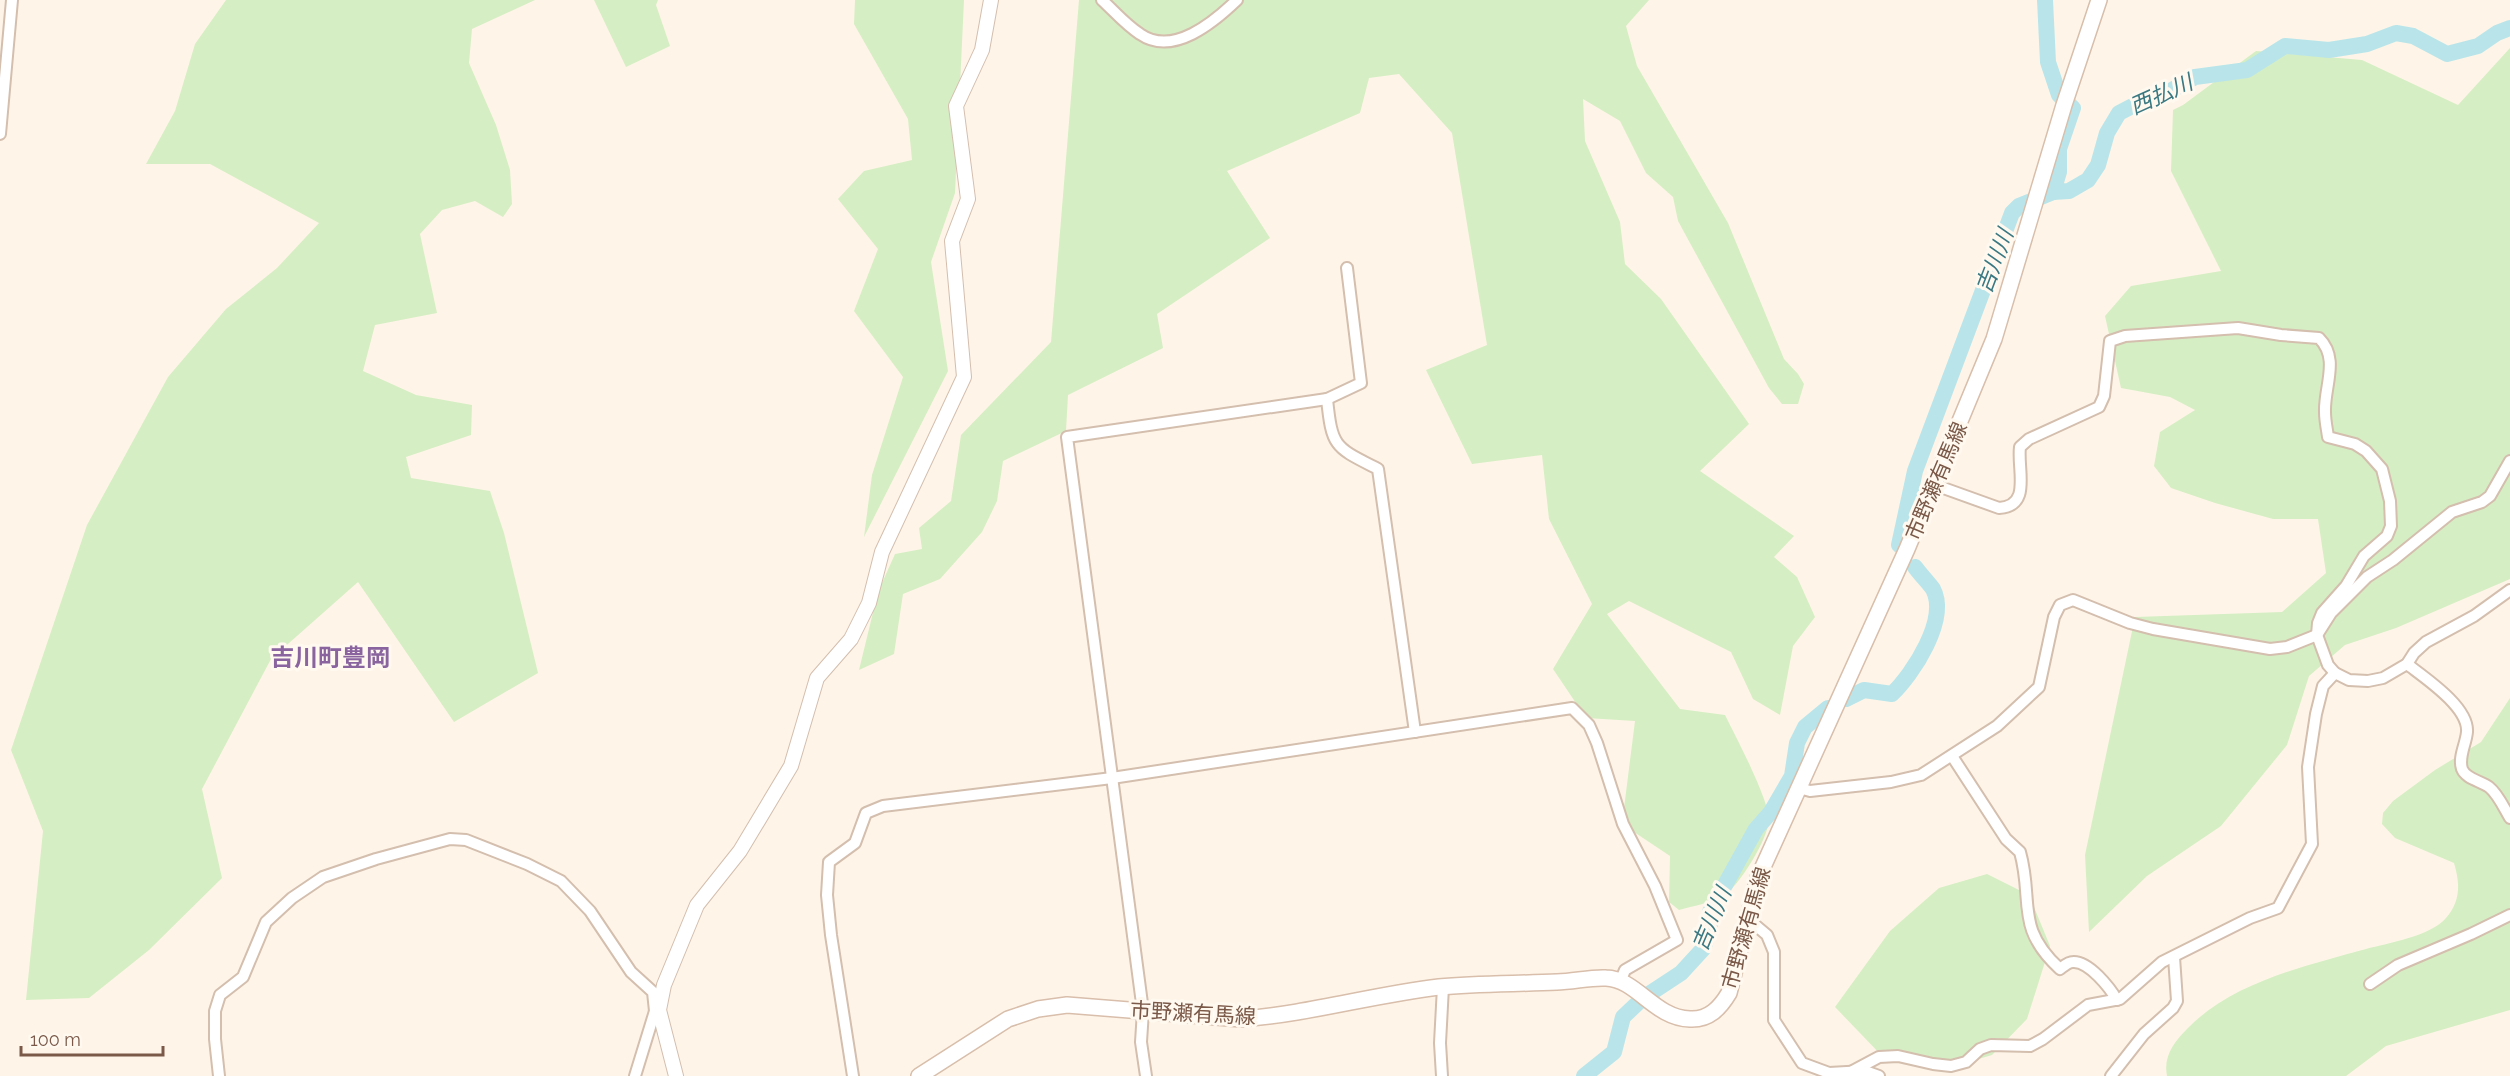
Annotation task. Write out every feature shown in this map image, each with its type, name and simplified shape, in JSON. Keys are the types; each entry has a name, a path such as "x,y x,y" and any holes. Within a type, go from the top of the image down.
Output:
{"main road":[{"name":"市野瀬有馬線","path":"919,1076 1008,1018 1038,1009 1066,1005 1241,1019 1267,1017 1366,998 1443,987 1574,982 1607,978 1623,983 1659,1010 1678,1019 1698,1019 1719,1009 1729,993 1758,878 1935,485 1994,339 2066,100 2099,0"}],"street":[{"path":"0,134 12,0"},
{"path":"635,1076 664,986 697,905 740,851 791,766 817,678 851,639 864,612 882,552 964,377 952,241 968,199 956,106 982,50 991,0"},
{"path":"1102,0 1142,36 1168,43 1183,40 1222,14 1237,0"},
{"path":"1146,1076 1142,1042 1143,1011 1067,437 1327,399 1361,383 1347,268"},
{"path":"1935,485 1999,508 2009,508 2016,503 2020,494 2018,461 2020,447 2029,439 2099,407 2104,396 2110,341 2125,336 2238,328 2319,338 2326,345 2331,356 2325,412 2328,437 2355,444 2366,451 2382,469 2390,501 2391,526 2387,536 2364,556 2346,586 2322,613 2317,635 2328,665 2335,673 2349,680 2368,681 2383,678 2407,664 2414,653 2426,642 2474,616 2510,590"},
{"path":"1327,399 1330,428 1336,444 1342,450 1378,469 1415,732"},
{"path":"1799,788 1810,791 1891,782 1921,774 1997,726 2039,687 2054,617 2060,605 2073,600 2130,623 2242,646 2270,649 2287,647 2317,635 2331,613 2367,577 2393,560 2452,512 2482,502 2490,496 2510,461"},
{"path":"2407,664 2461,711 2468,731 2461,759 2462,769 2468,776 2490,788 2510,818"},
{"path":"1849,1073 1879,1057 1898,1056 1952,1066 1966,1062 1980,1049 1991,1045 2030,1046 2088,1005 2117,1000 2162,962 2250,918 2278,908 2312,844 2308,767 2316,714 2324,686 2335,673"},
{"path":"853,1076 831,935 827,874 829,862 855,843 866,813 882,806 1112,778 1572,708 1589,726 1597,742 1623,824 1655,886 1677,940 1626,970 1623,983"},
{"path":"1952,756 2006,839 2020,852 2028,919 2034,936 2048,958 2060,969 2072,962 2079,963 2097,974 2117,1000"},
{"path":"219,1076 215,1011 220,995 243,977 266,922 292,898 323,877 376,859 450,839 466,840 483,846 527,864 566,885 590,912 631,972 653,992 676,1076"},
{"path":"2370,984 2398,964 2510,915"},
{"path":"1748,919 1767,935 1774,952 1774,1020 1802,1063 1829,1073 1865,1071 1880,1076"},
{"path":"2111,1076 2144,1034 2173,1008 2177,1001 2174,957"},
{"path":"1442,1076 1440,1043 1443,987"}],"green space":[{"path":"226,0 535,0 472,29 469,63 496,125 510,170 512,204 503,217 475,201 442,210 420,234 437,313 375,325 363,371 416,395 472,405 471,435 406,457 411,478 490,491 504,533 538,673 454,722 358,582 271,659 202,789 222,878 149,950 89,998 26,1000 43,831 11,750 87,525 168,377 226,309 277,268 319,223 210,164 146,164 175,111 195,44"},
{"path":"594,0 658,0 656,5 670,46 626,67"},
{"path":"855,0 964,0 955,193 931,262 948,371 864,537 872,475 903,377 854,311 878,249 838,199 864,171 912,160 908,119 854,24"},
{"path":"1079,0 1649,0 1626,26 1637,66 1728,223 1784,359 1804,384 1798,404 1782,404 1769,388 1678,221 1673,197 1646,173 1620,121 1583,99 1585,141 1620,222 1625,264 1661,299 1749,424 1700,471 1794,536 1774,557 1797,577 1815,617 1793,646 1780,715 1753,699 1731,652 1629,601 1607,614 1680,709 1725,715 1757,782 1767,808 1768,826 1745,872 1730,891 1707,902 1679,910 1669,902 1670,856 1622,824 1635,721 1586,718 1553,669 1592,604 1549,519 1542,455 1472,464 1426,370 1487,345 1452,133 1399,74 1369,78 1360,113 1227,171 1270,238 1157,314 1163,348 1068,395 1066,431 1003,461 997,501 982,532 940,579 903,594 894,654 859,670 878,592 895,554 922,549 919,528 951,501 961,435 1051,342"},
{"path":"2510,48 2510,579 2396,628 2345,645 2309,676 2287,745 2221,826 2147,876 2089,932 2085,855 2135,617 2282,612 2326,573 2318,519 2273,519 2171,488 2154,466 2160,432 2195,410 2170,397 2121,388 2105,316 2131,286 2221,271 2171,171 2173,110 2256,51 2362,60 2458,105"},
{"path":"2510,698 2510,1010 2386,1046 2346,1076 2167,1076 2168,1056 2178,1039 2206,1012 2226,999 2248,987 2295,969 2420,934 2430,930 2446,918 2451,912 2458,892 2454,863 2395,838 2382,824 2383,813 2393,801 2435,770 2481,742"},
{"path":"1987,874 2029,895 2050,946 2027,1019 1992,1055 1938,1071 1883,1057 1835,1007 1890,931 1939,888"}],"waterway":[{"name":"吉川川","path":"1899,545 1915,471 2012,213 2019,206 2053,192 2059,172 2059,149 2073,108 2059,95 2048,62 2045,0"},
{"name":"西払川","path":"2053,192 2069,191 2088,180 2098,165 2107,133 2119,113 2144,100 2163,95 2195,77 2247,70 2285,46 2329,50 2367,44 2396,33 2413,36 2447,54 2478,46 2497,33 2510,28"},
{"name":"吉川川","path":"1846,699 1864,690 1892,694 1910,673 1926,645 1933,630 1937,601 1933,589 1915,567"},
{"name":"吉川川","path":"1584,1076 1614,1052 1623,1017 1643,998 1681,973 1703,949 1710,929 1710,912 1756,829 1771,812 1792,776 1797,743 1805,727 1828,708"}],"district":[{"name":"吉川町豊岡","path":"330,657"}]}
